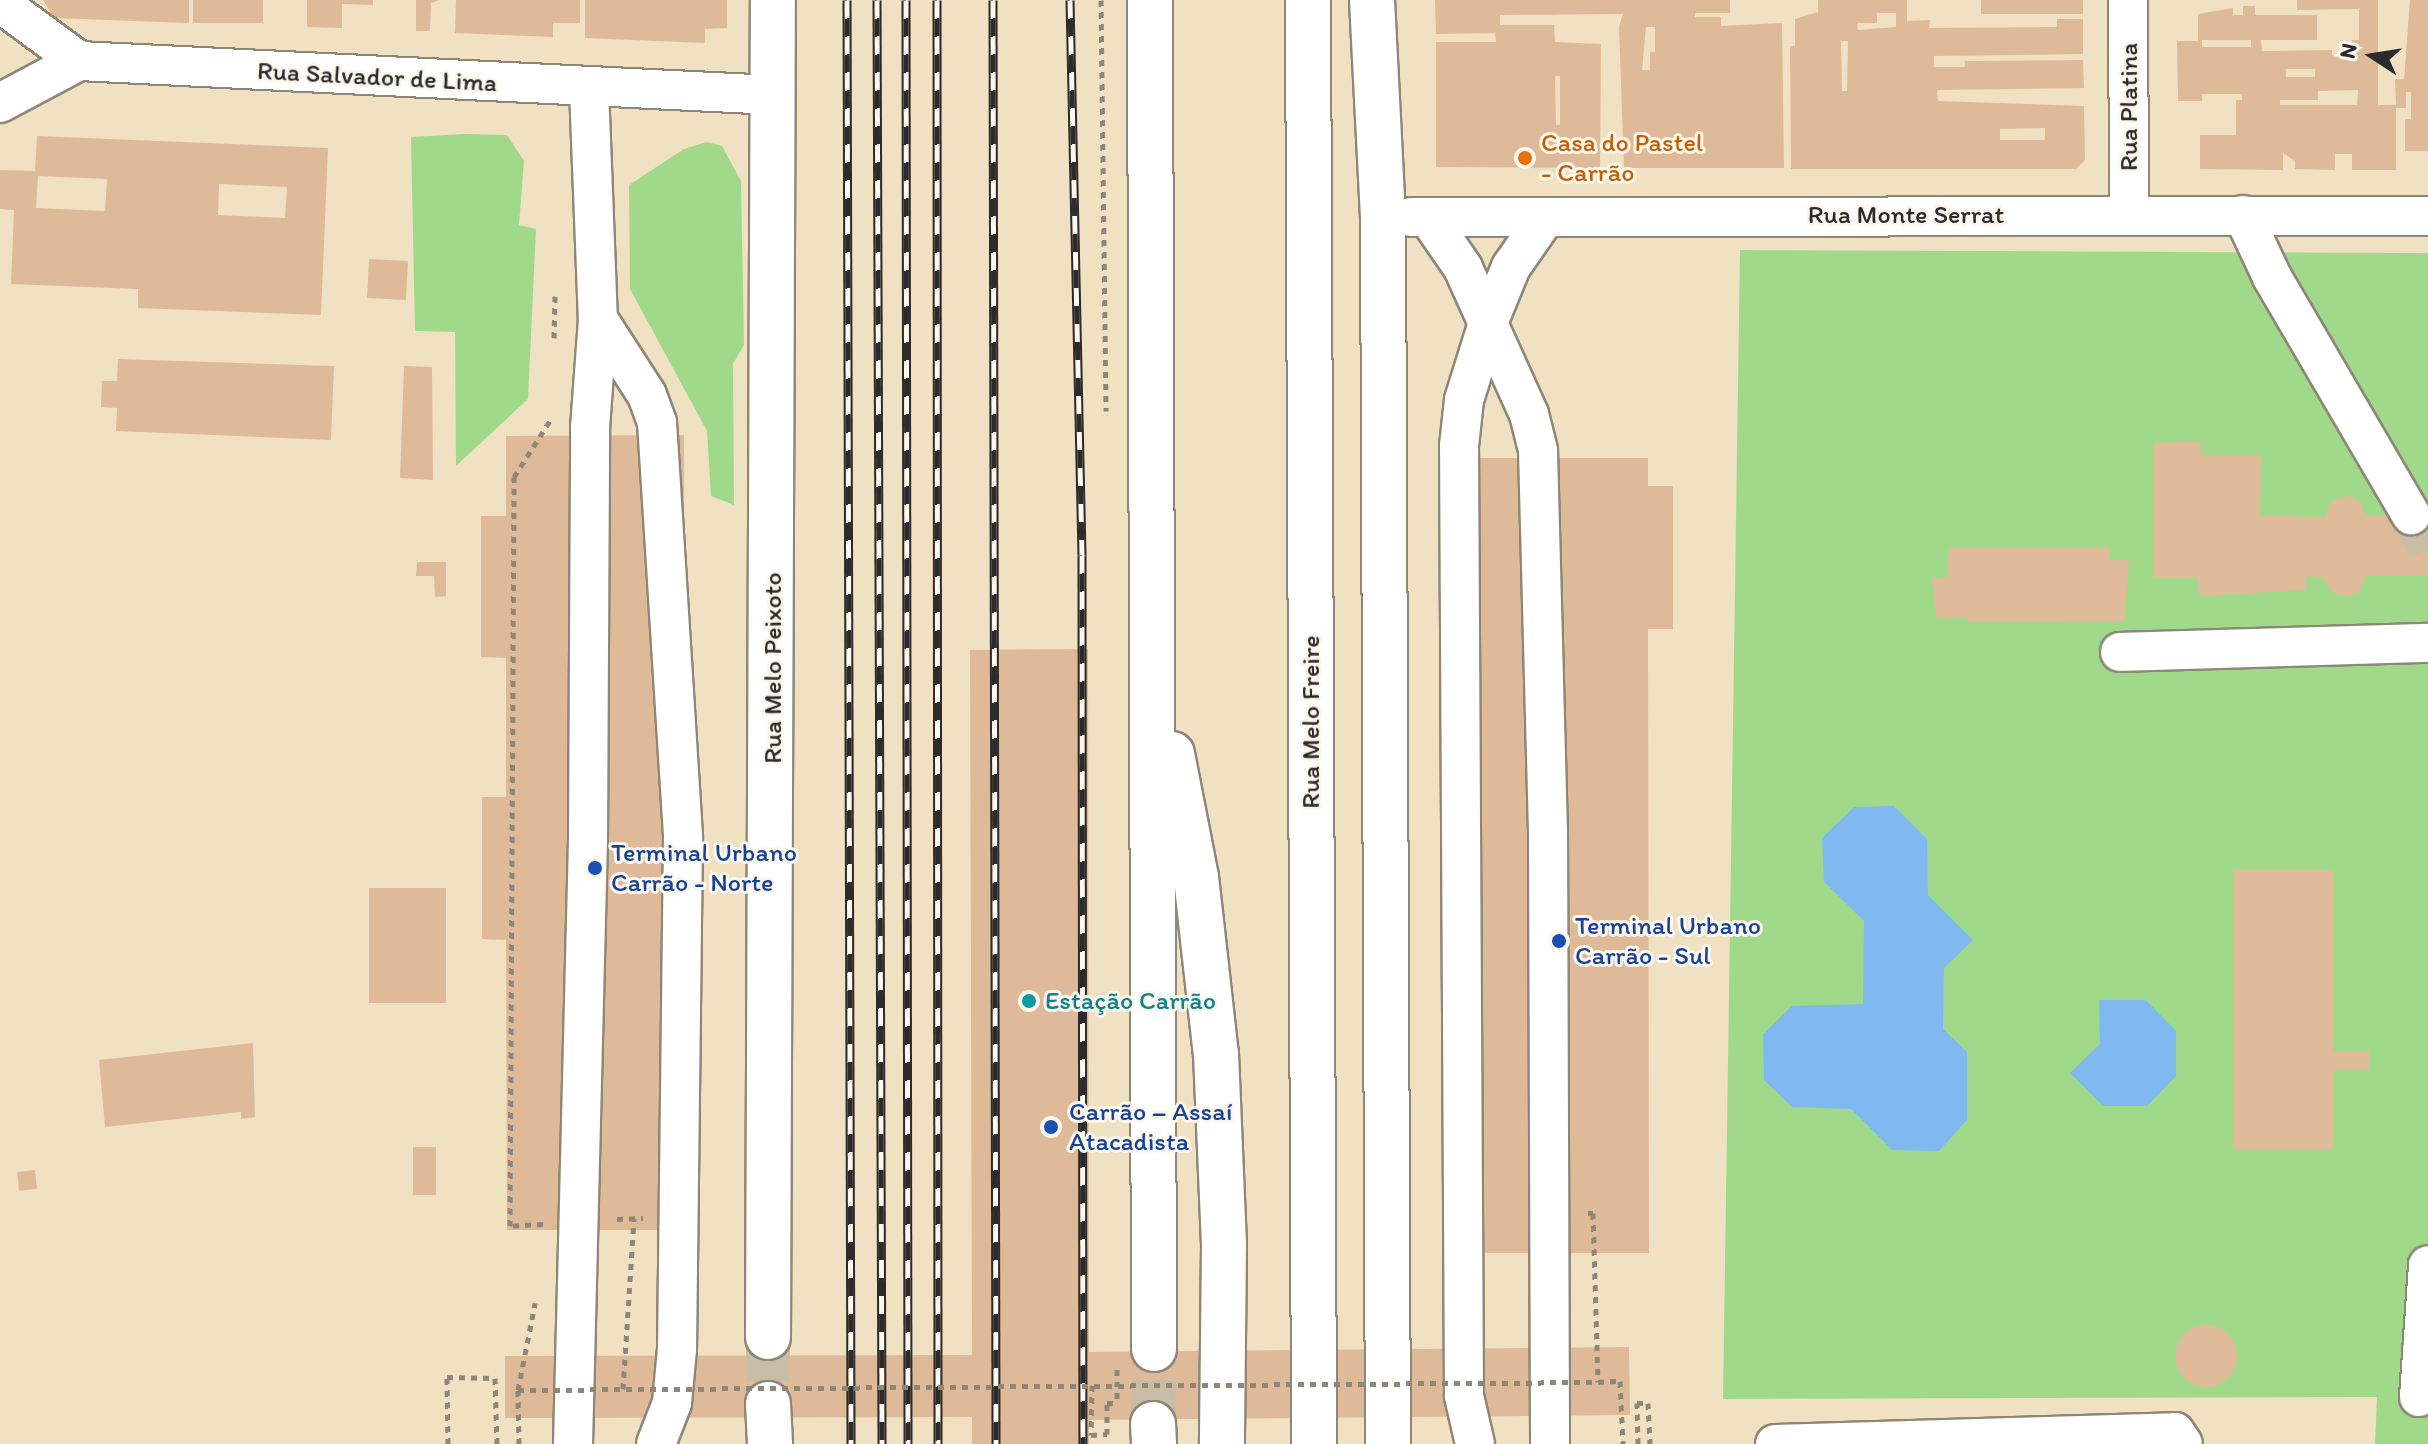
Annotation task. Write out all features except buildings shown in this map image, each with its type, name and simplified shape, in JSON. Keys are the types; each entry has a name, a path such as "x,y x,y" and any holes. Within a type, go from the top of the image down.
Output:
{"main road":[{"name":"Rua Melo Peixoto","path":"768,1337 773,0"},
{"path":"1150,0 1154,1349"},
{"name":"Rua Melo Freire","path":"1308,0 1314,1444"},
{"path":"1372,0 1383,216 1388,1444"},
{"path":"1153,660 1196,877 1216,1054 1224,1245 1222,1444"}],"street":[{"name":"Rua Platina","path":"2128,0 2129,214"},
{"path":"0,3 79,61 0,103"},
{"name":"Rua Salvador de Lima","path":"79,61 773,95"},
{"path":"573,1444 580,1221 590,428 598,319 589,88"},
{"path":"2243,215 2272,277 2411,515"},
{"name":"Rua Monte Serrat","path":"1383,216 2428,216"},
{"path":"1428,217 1463,268 1529,414 1538,451 1548,830 1550,1444"},
{"path":"1475,1444 1464,1396 1459,446 1464,400 1488,323 1511,267 1545,218"},
{"path":"598,319 647,395 657,422 683,838 677,1349 672,1403 656,1444"},
{"path":"2120,652 2428,643"},
{"path":"2419,1397 2428,1265"},
{"path":"1775,1444 2175,1432 2183,1444"}],"path":[{"path":"554,343 555,284"},
{"path":"556,412 514,477 510,1226 634,1218 623,1389"},
{"path":"1593,1213 1598,1382"},
{"path":"448,1444 447,1377 495,1378 497,1444"},
{"path":"519,1444 518,1390 1620,1381 1623,1444"},
{"path":"1092,1385 1091,1435 1107,1434 1107,1403"},
{"path":"1638,1444 1637,1403 1648,1403 1650,1444"}],"green space":[{"path":"507,135 524,161 519,225 536,229 528,399 456,466 455,332 415,331 411,137"},
{"path":"707,142 722,146 741,181 744,345 733,364 734,505 711,496 707,431 630,289 629,185 684,149"},
{"path":"1740,250 2428,253 2428,1444 2375,1444 2377,1397 1723,1399"}],"water":[{"path":"1894,806 1927,839 1928,895 1973,940 1944,968 1943,1029 1967,1052 1967,1120 1939,1151 1892,1150 1851,1109 1792,1107 1764,1080 1763,1034 1792,1006 1863,1004 1864,921 1824,882 1822,838 1854,807"},
{"path":"2099,1000 2146,1000 2176,1031 2176,1076 2147,1106 2103,1106 2070,1073 2100,1044"}],"tunnel":[{"path":"2411,515 2428,552"},
{"path":"768,1337 768,1404"},
{"path":"1153,1424 1154,1349"}],"railway":[{"path":"847,0 851,1444"},
{"path":"877,0 882,1444"},
{"path":"906,0 908,1444"},
{"path":"937,0 938,1444"},
{"path":"993,0 996,1444"},
{"path":"1070,0 1082,555 1083,1444"}],"place":[{"name":"Casa do Pastel - Carrão","path":"1525,158"},
{"name":"Terminal Urbano Carrão - Norte","path":"595,868"},
{"name":"Terminal Urbano Carrão - Sul","path":"1559,941"},
{"name":"Estação Carrão","path":"1029,1001"},
{"name":"Carrão – Assaí Atacadista","path":"1051,1127"}]}
